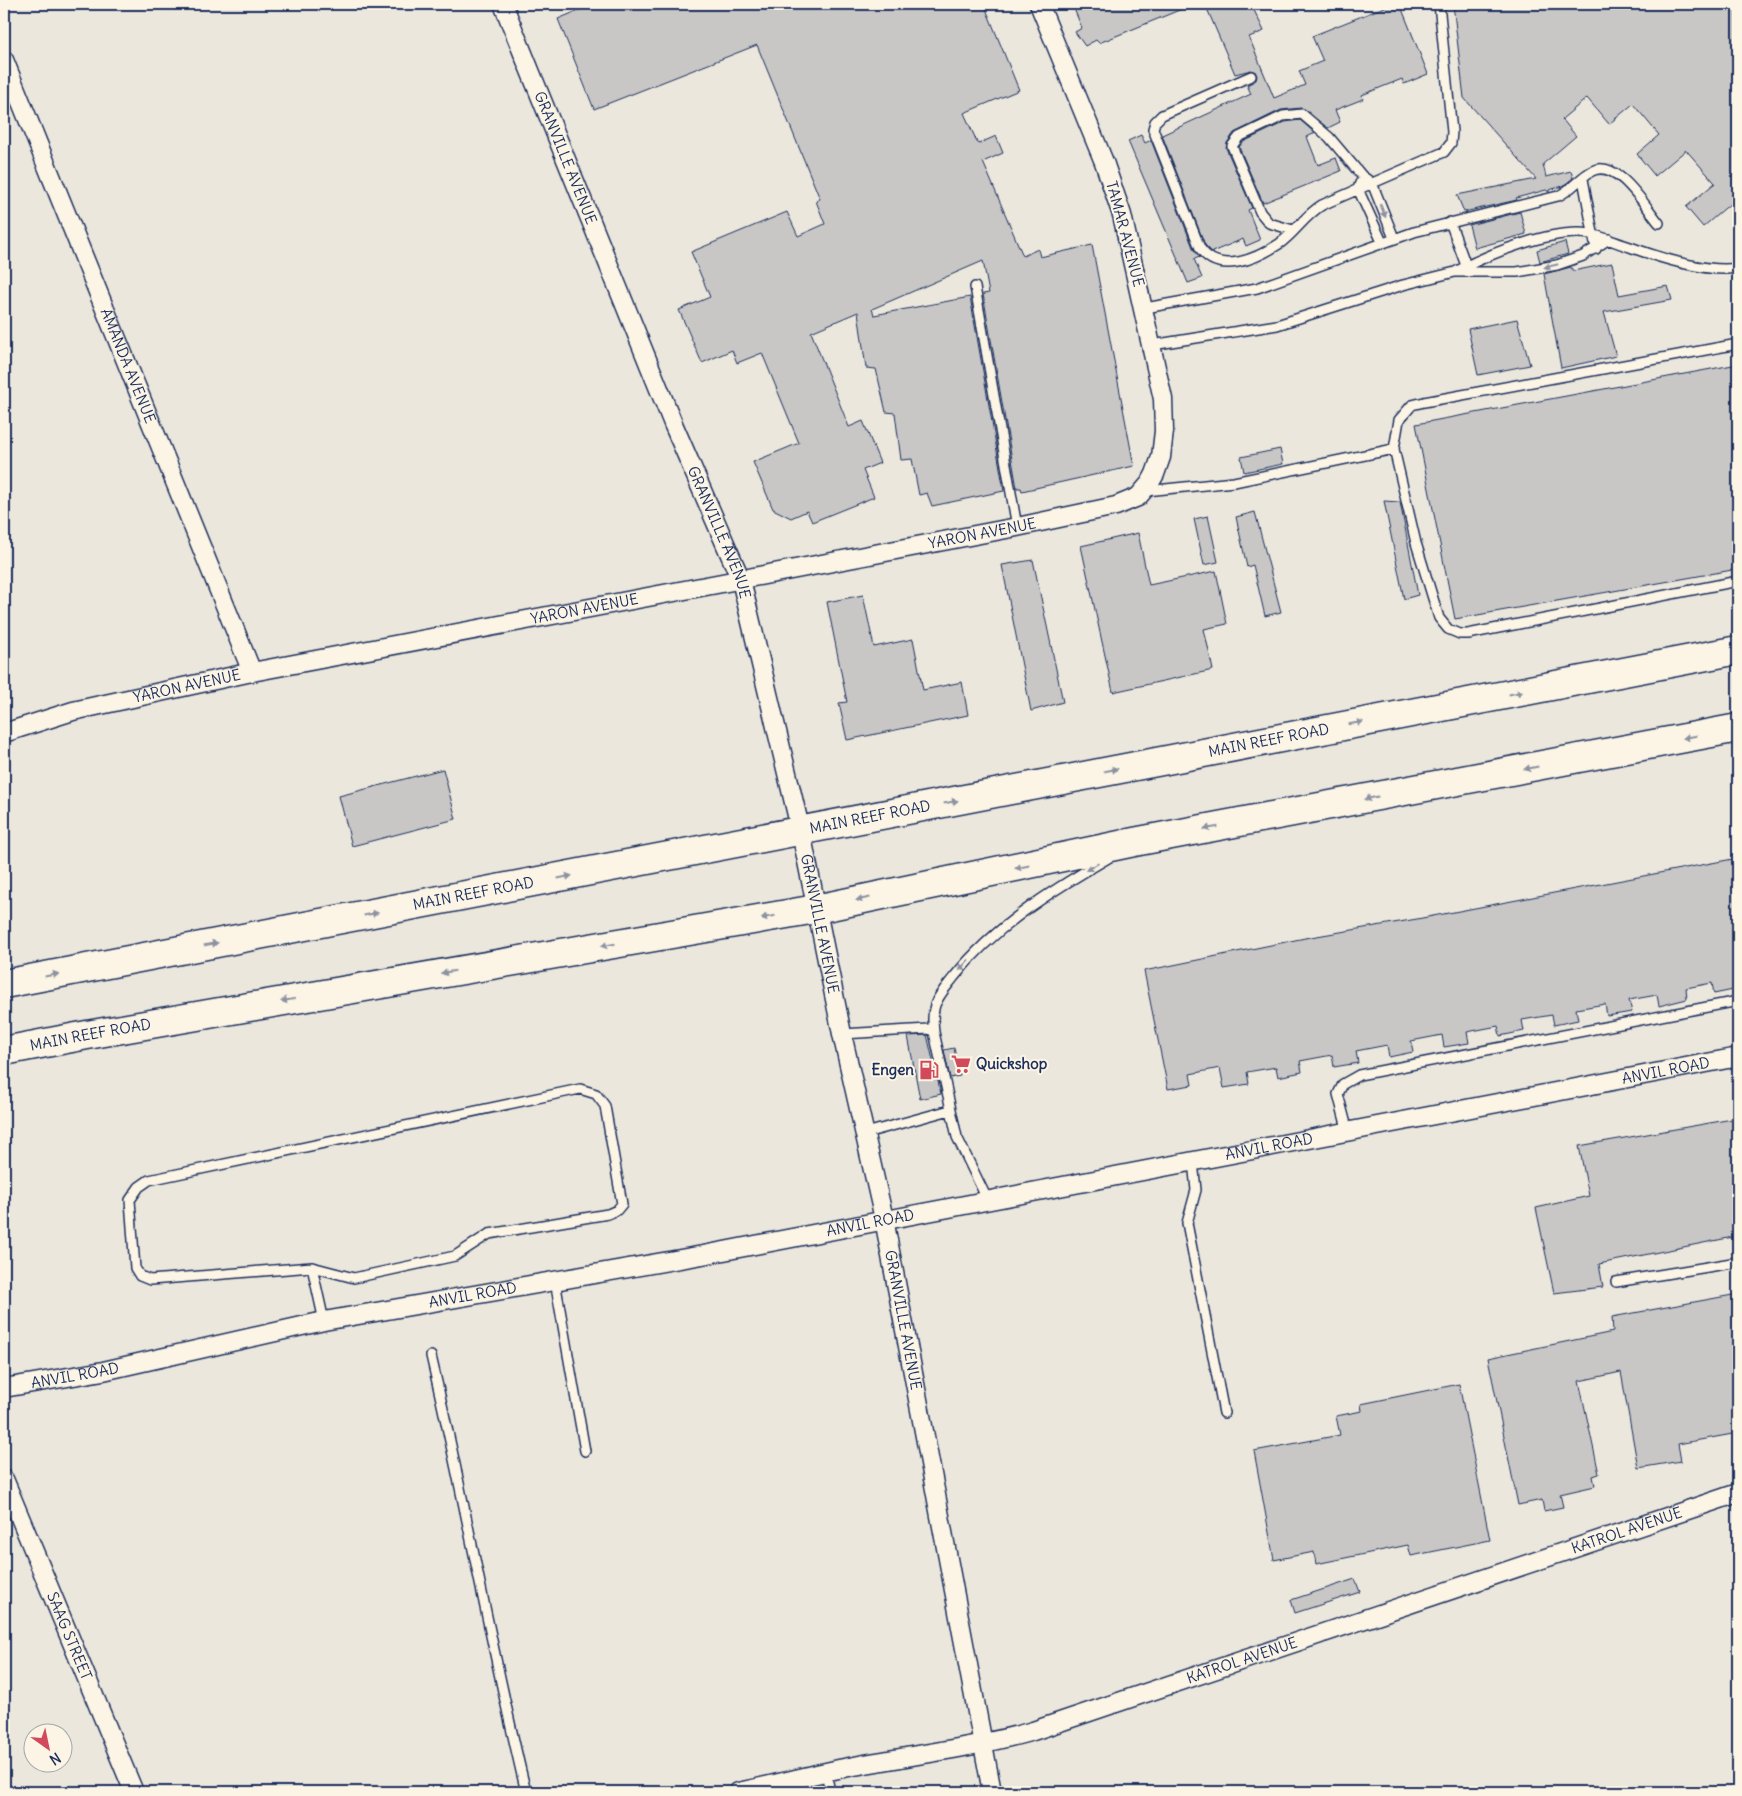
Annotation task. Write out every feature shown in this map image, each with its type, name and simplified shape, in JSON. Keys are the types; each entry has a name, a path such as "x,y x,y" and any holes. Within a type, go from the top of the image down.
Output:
{"main road":[{"name":"MAIN REEF ROAD","path":"4,984 801,832 1252,742 1738,650"},
{"name":"MAIN REEF ROAD","path":"4,1051 97,1033 816,909 1134,842 1738,728"}],"street":[{"name":"GRANVILLE AVENUE","path":"504,4 674,426 741,580 801,832 842,1034 884,1219 992,1792"},
{"name":"TAMAR AVENUE","path":"1038,4 1115,190 1145,308 1165,416 1161,457 1155,474"},
{"name":"AMANDA AVENUE","path":"4,60 252,672"},
{"name":"YARON AVENUE","path":"4,733 73,711 252,672 1017,527 1116,506 1138,497 1155,474"},
{"name":"ANVIL ROAD","path":"4,1388 103,1371 324,1321 703,1255 1738,1057"},
{"name":"SAAG STREET","path":"4,1479 134,1792"},
{"name":"KATROL AVENUE","path":"738,1792 784,1788 826,1772 982,1743 1061,1723 1738,1493"}],"lane":[{"path":"1251,76 1162,115 1155,122 1153,133 1200,248 1208,258 1221,264 1231,264 1258,255 1280,244 1314,210 1358,189 1440,155 1451,143 1452,132 1439,4"},
{"path":"1294,230 1269,223 1260,212 1234,155 1232,146 1236,140 1283,116 1302,114 1330,137 1362,176 1372,183 1394,238"},
{"path":"1145,308 1257,288 1394,238 1450,222 1558,196 1574,188 1591,171 1600,168 1615,172 1623,178 1659,223"},
{"path":"1362,176 1358,189 1382,242"},
{"path":"1583,179 1596,249"},
{"path":"1450,222 1467,269"},
{"path":"1152,345 1277,325 1402,285 1467,269 1523,243 1576,234 1592,234 1651,254 1706,267 1738,268"},
{"path":"1467,269 1508,273 1540,268 1571,261 1596,249 1609,239"},
{"path":"975,287 1017,527"},
{"path":"1738,344 1412,405 1399,420 1394,449 1416,543 1439,618 1454,632 1468,634 1738,581"},
{"path":"1144,491 1234,482 1394,449"},
{"path":"988,1201 960,1146 950,1110 934,1032 933,1016 940,996 961,969 995,933 1058,888 1134,842"},
{"path":"1348,1132 1338,1094 1343,1084 1359,1075 1738,1001"},
{"path":"842,1034 929,1029 934,1032"},
{"path":"580,1089 596,1094 605,1106 622,1204 617,1210 608,1214 489,1234 456,1256 354,1278 312,1267 150,1280 140,1276 135,1268 130,1200 138,1187 150,1180 580,1089"},
{"path":"866,1133 950,1110"},
{"path":"1193,1162 1196,1190 1187,1223 1224,1413"},
{"path":"1616,1282 1738,1262"},
{"path":"312,1267 324,1321"},
{"path":"555,1280 585,1450"},
{"path":"431,1356 506,1708 526,1792"},
{"path":"826,1772 830,1792"}],"shaded area":[{"path":"4,4 1738,4 1738,1792 4,1792"}],"building":[{"path":"594,4 984,4 1019,90 964,113 978,144 996,136 1003,153 983,162 1023,256 1038,249 1040,257 1092,245 1134,466 1022,491 1021,488 1017,488 983,294 989,293 983,261 872,309 874,315 970,297 1004,491 932,506 927,493 919,495 912,459 901,460 895,413 886,412 876,369 866,368 858,312 811,332 849,427 863,421 880,463 863,470 874,497 812,522 807,511 791,518 773,509 753,462 799,443 762,353 737,363 732,350 702,363 679,310 710,297 691,252 787,212 798,236 825,224 816,201 820,199 757,45 594,109 558,19"},
{"path":"1072,4 1194,4 1099,43 1096,40 1085,46 1075,32 1082,28"},
{"path":"1205,4 1251,4 1264,31 1249,37 1274,98 1305,85 1299,71 1323,61 1312,36 1392,4 1400,4 1428,74 1404,84 1402,79 1362,95 1363,99 1335,110 1340,122 1328,128 1301,108 1281,110 1234,133 1226,148 1252,208 1248,210 1260,240 1246,246 1243,239 1212,252 1205,245 1162,135 1251,94 1247,85 1256,80 1257,76 1255,71 1251,70 1235,74"},
{"path":"1453,4 1738,4 1738,197 1703,227 1686,207 1715,183 1686,150 1655,176 1637,154 1659,135 1633,104 1609,124 1587,98 1562,119 1576,136 1543,164 1546,177 1571,171 1573,178 1563,186 1549,190 1549,192 1546,190 1516,198 1517,200 1464,212 1457,195 1536,179 1464,98"},
{"path":"1300,120 1315,133 1307,137 1318,165 1336,158 1341,171 1263,203 1239,147 1243,142 1285,122"},
{"path":"1141,135 1145,143 1151,140 1194,250 1200,257 1194,259 1202,278 1188,283 1128,141"},
{"path":"1520,212 1526,234 1475,248 1469,225"},
{"path":"1565,242 1568,254 1540,262 1537,250"},
{"path":"1612,263 1619,295 1668,286 1672,300 1604,312 1616,356 1561,368 1544,274 1571,267 1573,271"},
{"path":"1517,319 1530,365 1478,375 1468,329"},
{"path":"1738,364 1738,569 1455,619 1416,424"},
{"path":"1280,449 1283,464 1244,472 1241,457"},
{"path":"1384,501 1400,502 1418,595 1404,599"},
{"path":"1255,512 1281,612 1265,616 1253,565 1247,567 1236,517"},
{"path":"1208,516 1218,562 1204,565 1194,519"},
{"path":"1138,533 1149,585 1216,571 1227,624 1204,629 1213,670 1113,692 1081,546"},
{"path":"1033,560 1063,702 1031,711 1002,565"},
{"path":"863,595 874,647 913,639 923,690 962,682 968,715 847,740 839,703 847,702 827,602"},
{"path":"443,769 456,819 352,846 339,796"},
{"path":"1738,858 1738,989 1714,994 1712,983 1686,988 1687,999 1659,1006 1657,995 1629,1000 1632,1012 1607,1016 1605,1004 1576,1009 1578,1020 1554,1025 1552,1015 1522,1020 1524,1031 1500,1036 1498,1026 1467,1032 1469,1043 1444,1047 1442,1035 1411,1041 1413,1052 1389,1057 1387,1045 1356,1051 1358,1063 1334,1067 1332,1055 1300,1061 1302,1072 1278,1077 1276,1067 1247,1072 1249,1084 1224,1088 1220,1068 1190,1074 1192,1085 1168,1089 1144,971 1305,938 1417,919"},
{"path":"927,1035 941,1094 920,1099 908,1036"},
{"path":"954,1048 960,1076 950,1078 944,1050"},
{"path":"1738,1118 1738,1236 1599,1264 1603,1287 1554,1293 1536,1208 1589,1196 1579,1146"},
{"path":"1738,1294 1738,1433 1678,1444 1681,1461 1638,1468 1621,1372 1579,1381 1599,1474 1593,1476 1595,1486 1560,1494 1563,1507 1544,1511 1542,1500 1518,1505 1488,1358 1613,1332 1612,1317"},
{"path":"1459,1384 1490,1540 1411,1556 1408,1545 1316,1564 1314,1552 1274,1560 1254,1451 1340,1435 1336,1416 1362,1411 1361,1404"},
{"path":"1355,1579 1360,1592 1295,1613 1291,1600"}],"place":[{"name":"Quickshop","path":"961,1064"},
{"name":"Engen","path":"929,1070"}]}
